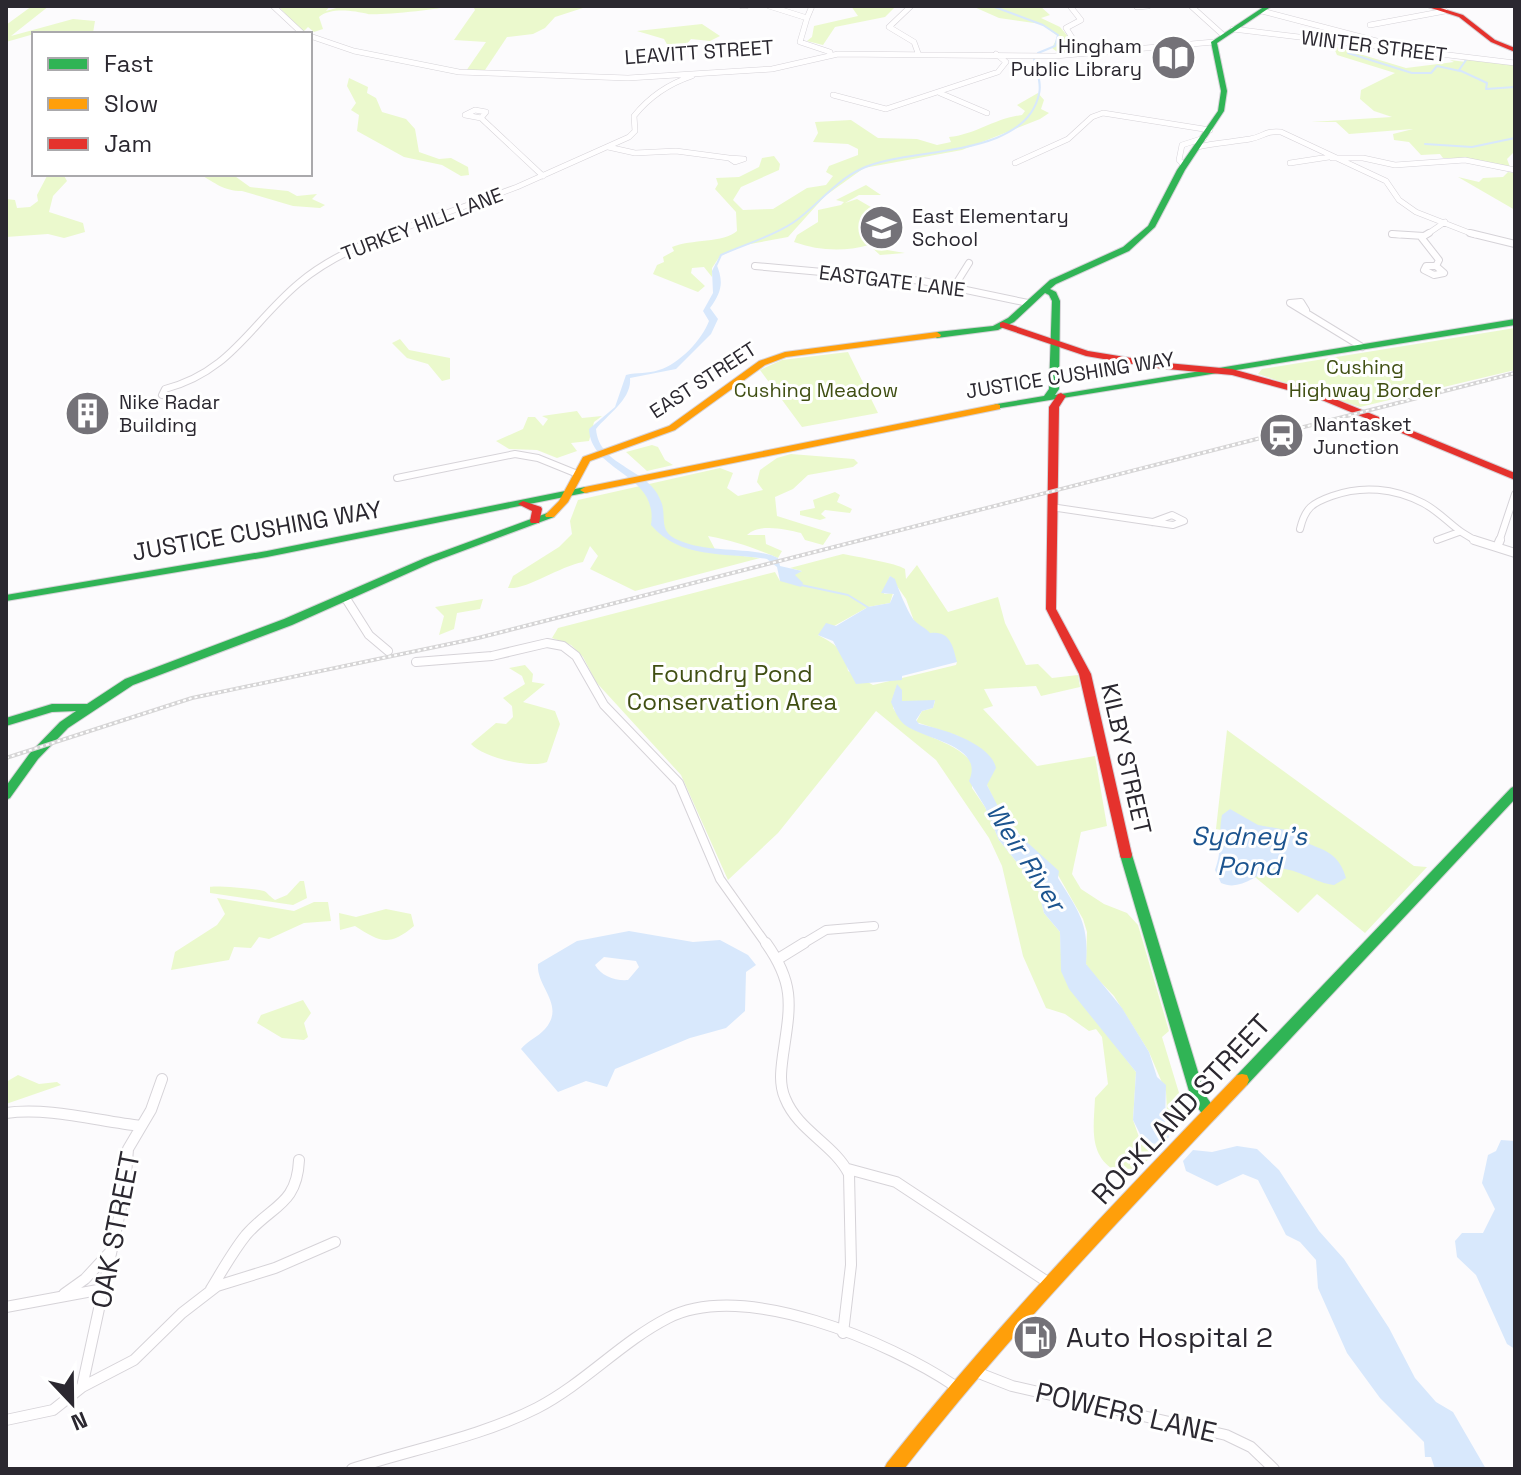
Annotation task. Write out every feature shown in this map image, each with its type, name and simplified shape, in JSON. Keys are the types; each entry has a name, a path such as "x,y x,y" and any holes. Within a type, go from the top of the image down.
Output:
{"main road":[{"path":"1428,6 1464,18 1486,36 1515,50"},
{"path":"1221,37 1266,8"},
{"name":"EAST STREET","path":"569,493 575,473 590,456 672,428 776,357 976,333 1003,325 1044,289 1141,238 1156,220 1184,165 1203,139 1224,100 1221,37"},
{"name":"KILBY STREET","path":"1044,289 1056,299 1052,613 1085,674 1138,902 1198,1098 1210,1113"},
{"name":"JUSTICE CUSHING WAY","path":"6,598 247,558 1166,372 1252,371 1362,347 1515,322"},
{"path":"1003,325 1091,354 1166,372"},
{"path":"1252,371 1346,404 1515,477"},
{"path":"6,795 38,747 83,707 136,679 345,597 429,560 535,521 556,510 569,493"},
{"path":"520,504 537,509 535,521"},
{"path":"6,722 52,708 83,707"},
{"path":"52,708 68,718"},
{"name":"ROCKLAND STREET","path":"893,1469 955,1387 1049,1283 1515,791"}],"street":[{"path":"273,6 301,32"},
{"path":"769,6 807,18"},
{"path":"812,6 800,42 838,54"},
{"path":"911,6 889,27 914,42 918,53"},
{"path":"1070,6 1081,18 1066,28 1073,39 1069,49 1073,54"},
{"path":"1137,7 1148,6"},
{"path":"1191,6 1212,24 1221,37"},
{"path":"1266,8 1388,44 1464,57"},
{"path":"1370,25 1445,11"},
{"path":"1212,24 1221,37"},
{"name":"LEAVITT STREET","path":"312,37 358,52 463,73 622,78 690,75"},
{"name":"LEAVITT STREET","path":"704,74 776,68 838,54 996,53 1044,56 1221,37"},
{"name":"WINTER STREET","path":"1221,37 1515,63"},
{"path":"996,53 1006,62"},
{"path":"833,95 886,109 993,74 1006,62 1026,55"},
{"name":"TURKEY HILL LANE","path":"162,395 163,390 188,383 217,364 256,331 287,291 331,260 393,231 543,176 633,134 634,116 661,89 690,75 704,74"},
{"path":"939,93 987,113"},
{"path":"1015,163 1068,139 1092,117 1103,113 1203,139 1252,139 1271,130 1306,141 1330,158 1384,180 1410,209 1489,240 1515,244"},
{"path":"481,118 543,176"},
{"path":"607,146 635,153 676,151 729,158"},
{"path":"1290,163 1359,157 1395,165 1465,160 1515,170"},
{"path":"1392,234 1421,237 1445,222"},
{"path":"1421,237 1437,254 1436,266"},
{"path":"954,287 969,263"},
{"name":"EASTGATE LANE","path":"755,266 954,287 1028,303"},
{"path":"1306,310 1362,347"},
{"path":"397,478 515,454 538,458 575,473"},
{"path":"1300,529 1305,509 1314,502 1343,490 1368,487 1415,499 1442,516 1459,532 1515,553"},
{"path":"1497,547 1515,494"},
{"path":"1051,507 1153,522"},
{"path":"1437,540 1459,532"},
{"path":"345,597 369,635 388,651"},
{"path":"416,662 492,656 547,643 570,650 582,664 604,705 679,783 720,879 788,977 791,997 781,1091 796,1119 848,1169 896,1182 1049,1283"},
{"path":"778,959 826,930 874,926"},
{"name":"OAK STREET","path":"82,1387 126,1184 127,1152 161,1090 162,1079"},
{"path":"6,1113 34,1109 58,1116 141,1126"},
{"path":"211,1290 246,1235 292,1194 298,1182 299,1160"},
{"path":"843,1333 851,1242 848,1169"},
{"path":"6,1420 53,1410 82,1387 141,1355 182,1313 211,1290 335,1242"},
{"path":"60,1297 85,1279 113,1248"},
{"path":"6,1307 103,1289"},
{"path":"352,1469 533,1410 565,1391 648,1329 691,1308 713,1304 737,1306 843,1333 955,1387"},
{"name":"POWERS LANE","path":"971,1369 1012,1386 1226,1435 1251,1447 1274,1469"}],"green space":[{"path":"32,6 49,6 11,36 73,19 95,21 93,32 32,32 32,35 6,42 6,25"},
{"path":"278,6 330,6 326,11 343,6 449,6 383,14 330,12 319,17 323,29 314,32 308,27 303,32"},
{"path":"473,6 589,6 555,17 545,28 533,34 507,37 485,70 466,71 486,42 454,40 475,10"},
{"path":"851,6 896,6 885,17 835,27 823,45 807,41 812,37 814,26 858,16"},
{"path":"972,6 1040,6 1050,15 1041,18 1060,27 1070,39 1064,49 1068,53 1060,54 1052,48 1058,36 1041,24 999,18"},
{"path":"702,24 720,36 710,41 691,39 686,45 668,46 664,39 637,31"},
{"path":"1333,46 1406,68 1454,62 1450,60 1466,62 1461,58 1515,64 1515,151 1507,159 1510,167 1470,159 1443,158 1440,154 1421,155 1409,142 1394,140 1393,134 1413,129 1349,134 1336,122 1311,122 1392,117 1374,111 1360,99 1361,90 1395,73 1337,55"},
{"path":"349,78 368,87 367,93 376,98 382,112 406,119 415,129 419,152 439,159 451,158 468,167 469,175 461,176 442,165 404,157 357,131 359,115 351,110 356,103 347,86"},
{"path":"1038,93 1044,100 1041,109 1049,113 1040,119 962,150 864,168 825,196 788,237 745,245 720,256 712,268 712,277 704,267 692,268 691,273 705,286 698,292 653,274 657,265 664,262 663,257 674,251 672,247 724,237 737,231 736,212 715,189 718,184 716,178 739,177 759,167 762,158 774,156 780,164 779,170 741,187 733,200 743,210 773,209 807,188 826,185 833,176 826,172 829,166 858,155 858,149 848,144 813,142 818,133 815,122 851,120 878,138 917,139 937,145 951,142 949,137 1022,115 1025,111 1017,105"},
{"path":"1508,172 1515,173 1515,210 1458,177 1479,182 1483,178 1503,177"},
{"path":"47,176 64,176 67,181 53,196 49,212 83,223 85,232 64,238 48,234 6,237 6,199 15,200 17,208 30,207 38,201 37,195"},
{"path":"203,176 235,176 250,187 288,191 297,196 317,194 312,199 325,205 320,208 293,206 225,188"},
{"path":"866,185 881,195 859,195 845,203 857,199 876,210 890,209 865,225 863,235 887,250 905,253 880,255 869,245 832,250 794,242 797,235 818,222 818,210 841,205 844,202 836,200"},
{"name":"Cushing Highway Border","path":"1515,328 1515,370 1360,407 1258,374 1262,369"},
{"path":"400,339 409,350 450,358 450,379 442,381 428,364 407,358 392,343"},
{"name":"Cushing Meadow","path":"848,352 878,413 802,427 760,370 782,360"},
{"path":"577,411 582,418 602,416 594,422 589,441 571,443 577,451 557,458 537,450 509,449 496,441 523,429 528,417 535,417 543,426 548,419 542,416"},
{"path":"652,445 658,447 665,460 673,465 647,471 626,452"},
{"path":"791,454 854,459 858,463 853,467 808,475 793,489 775,497 777,516 831,533 823,545 805,540 801,533 780,529 758,529 747,535 765,535 766,544 782,551 778,558 708,536 717,553 760,558 635,591 590,569 598,556 590,546 583,562 516,588 508,588 513,576 559,547 572,534 570,521 578,500 720,468 733,473 727,488 738,496 763,490 757,482 760,470 777,458"},
{"path":"835,492 840,495 837,502 852,509 850,513 825,510 821,514 826,518 820,520 800,515 800,511 815,508 813,500"},
{"name":"Foundry Pond Conservation Area","path":"843,554 901,567 905,569 906,579 917,565 948,612 998,597 1005,623 1026,665 1038,664 1052,678 1078,675 1080,687 1041,696 1036,686 984,689 993,706 983,709 1037,766 1095,756 1107,826 1081,832 1072,874 1081,889 1104,904 1127,913 1138,925 1169,1031 1162,1037 1183,1106 1181,1119 1168,1132 1166,1092 1149,1052 1114,996 1086,964 1087,932 1083,919 1058,875 1002,816 987,785 985,753 958,736 916,722 922,711 933,708 935,701 901,701 902,690 897,691 893,708 910,726 954,748 973,764 972,788 985,807 999,840 1038,889 1044,913 1060,932 1061,955 1105,1032 1136,1072 1133,1120 1139,1137 1150,1144 1162,1145 1140,1168 1114,1170 1100,1156 1094,1138 1095,1098 1108,1084 1102,1037 1096,1029 1089,1031 1065,1014 1046,1008 1023,956 1002,866 989,838 936,760 876,711 778,833 728,880 681,775 596,682 583,657 571,645 552,638 558,628 775,572 780,581 802,571 790,568","holes":["890,576 906,599 914,621 957,662 956,665 873,685 848,671 842,652 818,635 868,607 890,603 893,593 884,594"]},
{"path":"483,599 480,609 457,613 454,629 439,635 444,616 435,607"},
{"path":"525,665 533,674 532,682 545,684 523,702 555,711 560,724 547,762 540,764 496,757 471,744 496,723 506,724 513,717 512,706 503,698 525,684 522,676 509,668"},
{"path":"1227,730 1414,866 1427,867 1365,933 1317,894 1298,913 1219,847 1221,830 1216,829"},
{"path":"300,881 304,881 307,898 293,905 210,893 210,887 246,888 264,891 275,900 287,895"},
{"path":"217,898 294,911 314,902 328,902 331,921 304,923 269,939 259,937 251,948 234,947 229,960 171,970 175,952 217,925 225,914"},
{"path":"386,909 411,914 414,926 390,940 377,938 355,926 340,930 339,913 356,917"},
{"path":"303,1000 311,1013 304,1023 308,1037 304,1040 282,1038 257,1023 261,1015"},
{"path":"18,1075 39,1084 57,1082 61,1085 6,1104 6,1082"}],"water":[{"path":"716,263 720,286 710,308 718,319 711,334 676,369 630,378 630,386 623,399 596,429 599,442 606,452 656,492 662,504 664,525 672,537 701,547 771,555 778,558 780,566 802,571 795,575 803,583 801,587 780,581 777,567 767,559 690,549 663,536 651,525 651,508 645,494 601,455 593,444 589,429 615,407 626,375 667,367 682,357 701,336 709,321 703,311 713,293 712,271"},
{"path":"890,576 895,579 912,618 930,633 946,637 957,662 902,676 902,680 856,684 833,641 818,635 826,623 836,626 868,607 890,603 894,594 881,593"},
{"path":"897,684 902,690 902,701 935,700 933,708 922,711 916,720 919,724 964,738 992,759 996,768 987,785 1007,824 1059,871 1058,878 1077,909 1084,928 1086,964 1122,1008 1149,1052 1157,1077 1166,1085 1165,1123 1169,1137 1162,1145 1144,1142 1133,1120 1136,1072 1069,989 1061,971 1060,932 1044,913 1038,889 999,840 985,807 969,781 972,769 969,759 950,745 903,723 891,702"},
{"name":"Sydney's Pond","path":"1230,809 1258,825 1292,831 1298,838 1328,852 1341,866 1346,878 1334,885 1281,868 1267,871 1242,884 1221,883 1215,870 1222,815"},
{"path":"629,931 693,942 720,940 748,955 756,965 746,972 745,1011 726,1028 690,1038 615,1069 607,1087 586,1081 558,1092 521,1049 551,1020 551,1004 538,964 577,941","holes":["604,957 636,961 639,967 628,980 609,977 595,965"]},
{"path":"1501,1140 1515,1141 1515,1349 1507,1344 1476,1275 1457,1257 1455,1241 1462,1233 1483,1233 1495,1209 1482,1183 1488,1155 1496,1151"},
{"path":"1237,1146 1257,1149 1279,1170 1319,1231 1344,1259 1389,1328 1415,1378 1436,1402 1453,1412 1486,1469 1435,1469 1431,1457 1425,1457 1424,1442 1380,1398 1347,1353 1318,1288 1316,1260 1300,1242 1286,1235 1258,1180 1243,1174 1217,1186 1186,1171 1183,1161 1193,1150 1212,1152"}],"waterway":[{"name":"Weir River","path":"992,6 1043,25 1058,35 1055,46 1038,53"},
{"path":"1348,53 1412,73 1431,73 1437,66 1460,71"},
{"name":"Weir River","path":"716,266 721,255 794,222 843,180 861,169 882,162 962,148 989,141 1012,130 1029,115 1039,94 1034,58"},
{"path":"1466,60 1459,70 1487,83 1486,89 1515,87"},
{"path":"1425,144 1472,147 1515,138"},
{"name":"Weir River","path":"801,585 848,595 869,608"}],"railway":[{"path":"6,758 192,698 478,638 1515,373"}],"traffic: fast":[{"path":"937,335 995,328 1011,320 1053,282 1126,249 1151,227 1181,170 1221,111 1224,91 1214,42 1269,6"},
{"path":"1044,289 1053,294 1056,301 1054,389 1048,398"},
{"path":"997,407 1515,322"},
{"path":"6,598 267,554 585,490"},
{"path":"6,795 34,756 64,725 129,682 288,622 429,560 550,515"},
{"path":"6,722 52,708 83,707"},
{"path":"1242,1080 1515,791"},
{"path":"1126,855 1198,1098 1210,1113"}],"traffic: slow":[{"path":"550,515 563,502 586,459 672,428 762,363 785,355 937,335"},
{"path":"585,490 997,407"},
{"path":"893,1469 1018,1318 1242,1080"}],"traffic: jam":[{"path":"1428,6 1461,16 1493,41 1515,50"},
{"path":"1003,325 1086,353 1156,365 1232,372 1320,396 1515,477"},
{"path":"1061,396 1054,407 1051,609 1085,674 1126,855"},
{"path":"523,504 537,509 535,521"}],"place":[{"name":"Hingham Public Library","path":"1173,58"},
{"name":"East Elementary School","path":"881,227"},
{"name":"Nike Radar Building","path":"88,414"},
{"name":"Nantasket Junction","path":"1282,436"},
{"name":"Auto Hospital 2","path":"1035,1337"}]}
